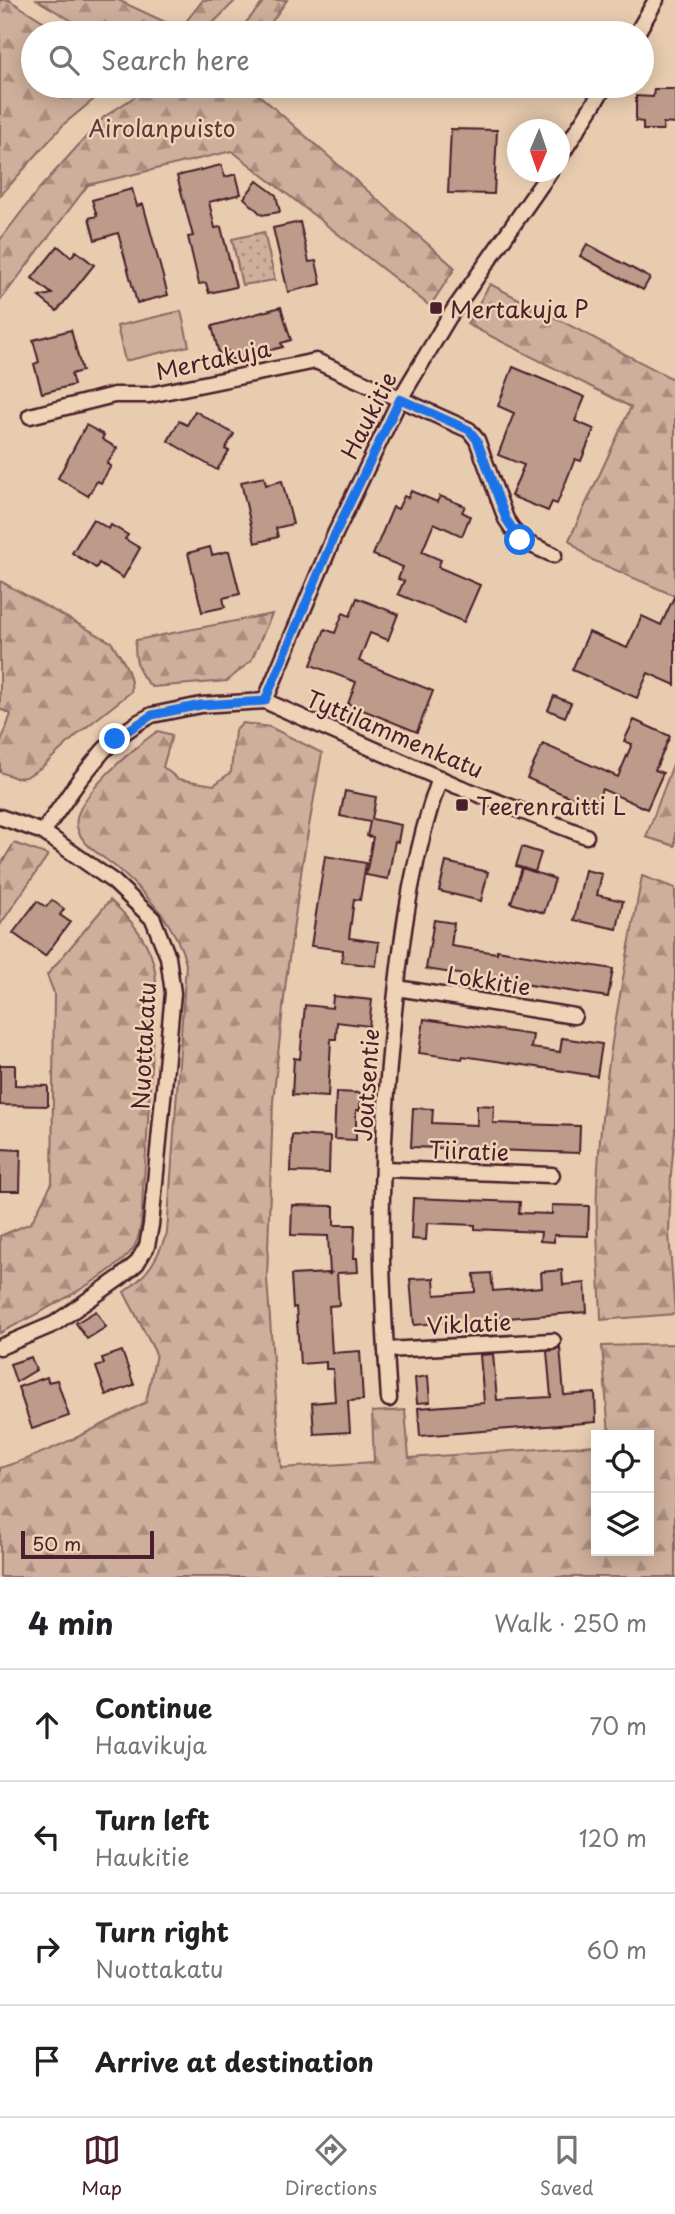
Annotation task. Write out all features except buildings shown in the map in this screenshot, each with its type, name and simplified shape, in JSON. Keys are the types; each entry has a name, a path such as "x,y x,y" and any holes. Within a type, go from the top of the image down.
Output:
{"street":[{"path":"644,21 656,0"},
{"path":"570,140 597,98"},
{"name":"Haukitie","path":"265,701 335,534 400,399 449,317 543,182"},
{"name":"Mertakuja","path":"30,416 114,395 149,395 316,361 469,430 477,440 506,519 520,540 554,555"},
{"path":"43,832 103,751 139,722 152,715 201,705 265,701"},
{"name":"Tyttilammenkatu","path":"265,701 440,778 586,836"},
{"name":"Joutsentie","path":"389,1399 382,1261 390,1059 402,941 416,863 440,778"},
{"name":"Nuottakatu","path":"0,817 43,832 114,882 153,919 168,957 173,993 155,1190 147,1246 137,1263 54,1324 0,1347"},
{"name":"Lokkitie","path":"397,988 574,1016"},
{"name":"Tiiratie","path":"384,1169 552,1175"},
{"name":"Viklatie","path":"386,1350 553,1341"}],"green space":[{"name":"Airolanpuisto","path":"0,0 9,0 43,21 21,21 21,98 95,98 64,124 0,196"},
{"path":"37,0 118,0 163,21 72,21"},
{"path":"203,0 236,0 215,21 186,21"},
{"path":"265,0 287,0 272,21 247,21"},
{"name":"Airolanpuisto","path":"133,98 263,98 455,268 430,306 232,151 88,185 0,301 0,240 39,189 104,117"},
{"path":"264,232 275,280 242,285 232,239"},
{"path":"490,284 675,380 675,596 590,559 569,540 631,407 467,324"},
{"path":"181,311 189,346 125,361 117,326"},
{"path":"0,581 111,642 126,666 131,686 131,692 79,733 42,767 26,777 16,778 0,772 0,745 11,714 0,709"},
{"path":"272,614 251,661 227,681 152,687 140,671 135,653 136,640"},
{"path":"243,723 270,727 322,753 286,980 273,1102 267,1279 281,1468 374,1462 372,1412 405,1410 409,1458 591,1445 591,1556 654,1556 654,1430 609,1430 602,1346 675,1344 675,1577 0,1577 0,1468 56,1447 146,1402 156,1354 124,1292 151,1266 167,1233 186,964 176,936 160,912 129,879 83,840 77,827 78,816 94,788 107,774 158,731 172,735 163,767 178,779 214,785 231,772 235,731"},
{"path":"675,759 675,846 646,837"},
{"path":"14,843 48,855 0,925 0,866"},
{"path":"642,876 675,888 675,1131 669,1234 675,1314 601,1320 597,1220 599,1148 614,1031"},
{"path":"110,900 132,923 144,941 153,961 156,977 139,1234 134,1247 111,1270 73,1294 0,1333 0,1236 31,1223 52,1183 54,993 47,975"}],"place":[{"name":"Mertakuja P","path":"436,308"},
{"name":"Teerenraitti L","path":"462,805"}],"route":[{"path":"115,739 152,715 201,705 265,701 335,534 400,399 469,430 477,440 506,519 520,540"}]}
